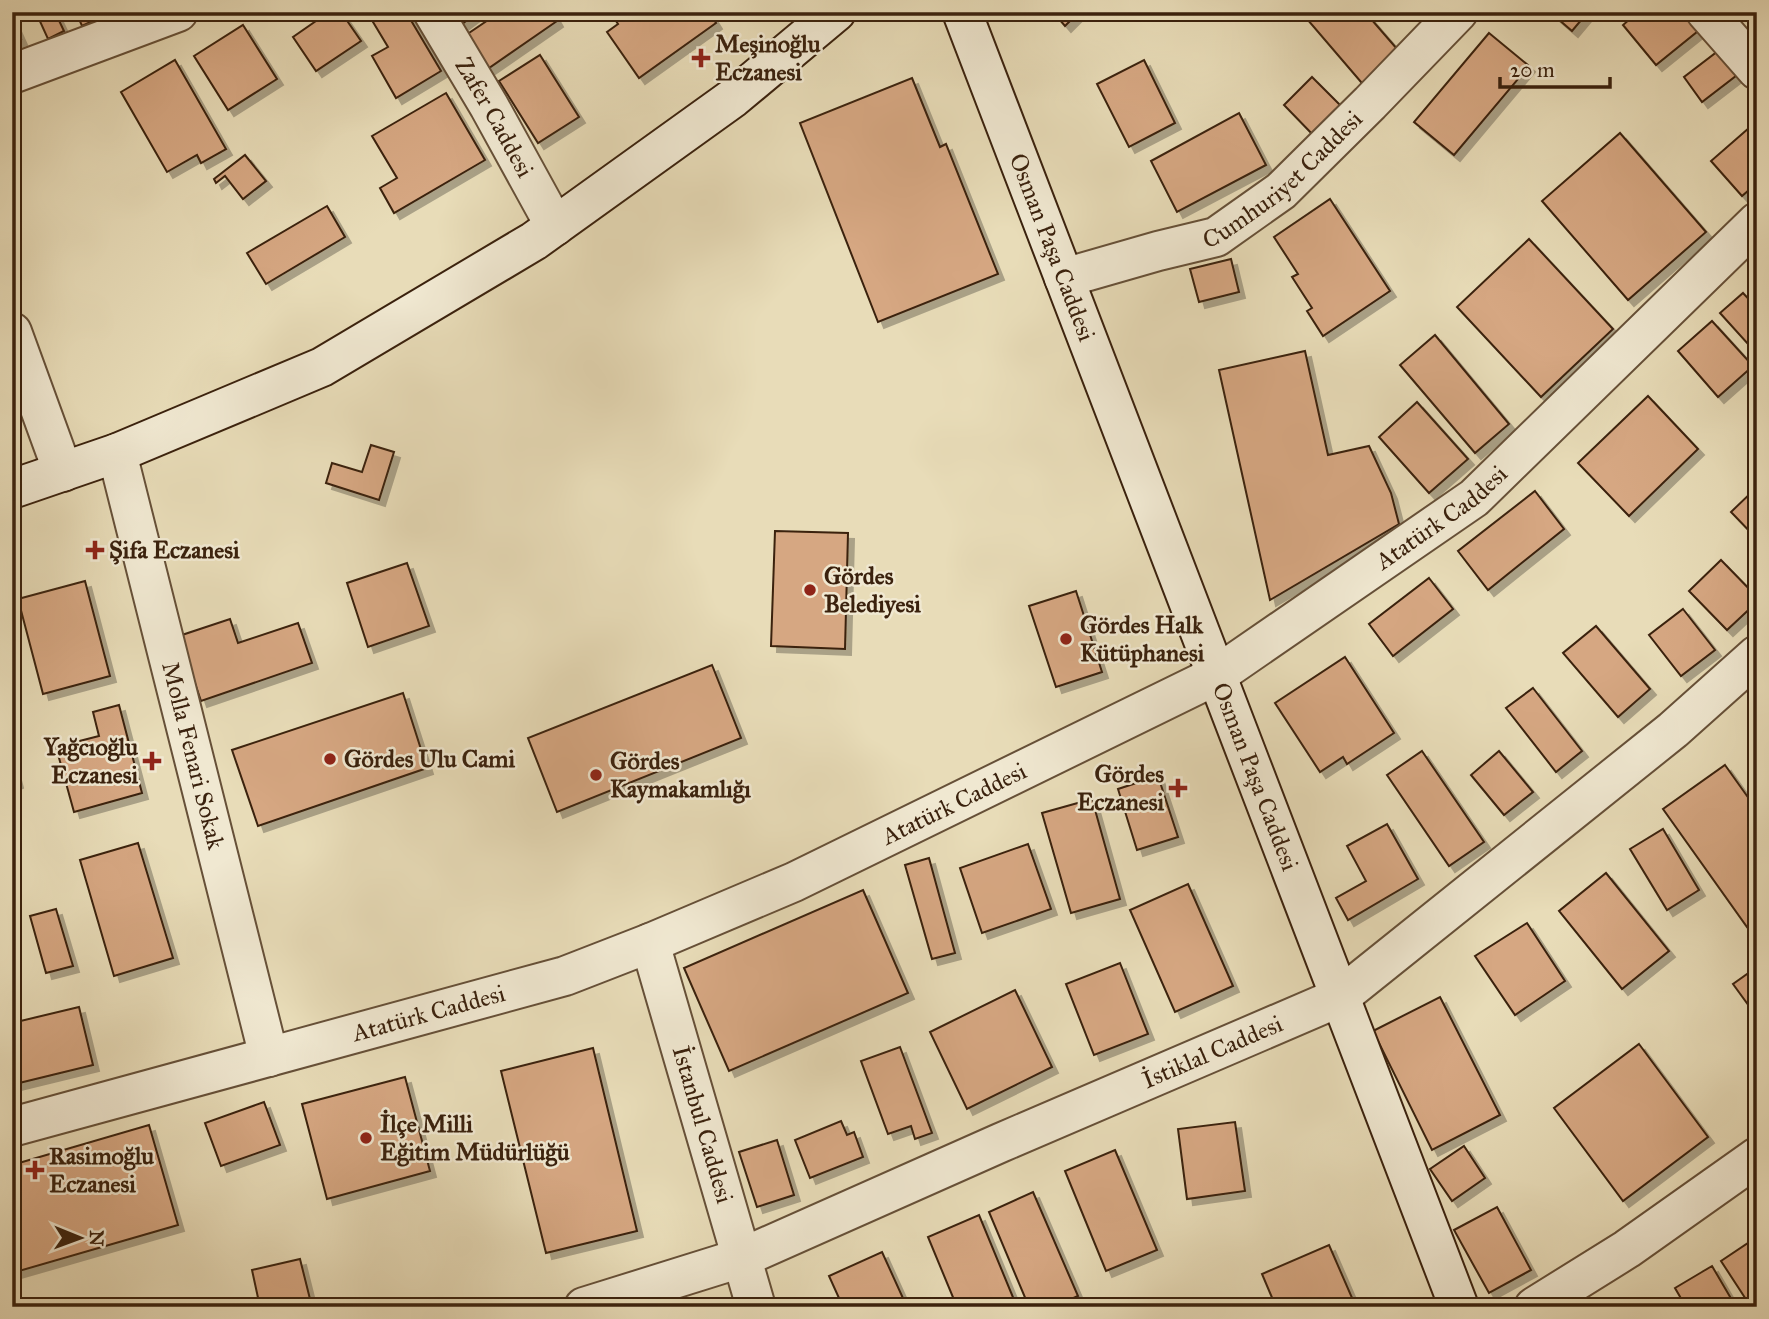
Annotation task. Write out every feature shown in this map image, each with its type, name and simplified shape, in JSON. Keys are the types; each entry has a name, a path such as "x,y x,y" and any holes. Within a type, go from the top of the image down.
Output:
{"street":[{"path":"12,74 178,12"},
{"name":"Zafer Caddesi","path":"433,12 555,226"},
{"name":"Osman Paşa Caddesi","path":"962,12 1459,1307"},
{"name":"Cumhuriyet Caddesi","path":"1064,278 1216,237 1281,191 1458,12"},
{"path":"1706,12 1757,70"},
{"path":"12,489 117,453 322,367 534,241 733,98 821,17"},
{"name":"Atatürk Caddesi","path":"12,1127 565,976 794,882 1217,675 1474,498 1757,222"},
{"path":"12,332 64,472"},
{"name":"Molla Fenari Sokak","path":"117,453 270,1057"},
{"name":"İstiklal Caddesi","path":"584,1307 741,1258 1340,997 1674,730 1757,655"},
{"name":"İstanbul Caddesi","path":"650,943 756,1307"},
{"path":"1534,1307 1628,1249 1757,1157"}],"building":[{"path":"55,12 64,31 48,39 38,17"},
{"path":"76,12 112,12 82,26"},
{"path":"329,12 341,12 361,41 316,71 293,37"},
{"path":"367,12 406,12 441,71 396,98 372,56 388,47"},
{"path":"454,12 478,12 462,24"},
{"path":"500,12 552,12 557,21 489,68 466,35"},
{"path":"610,12 709,12 716,23 639,78 607,32 618,24"},
{"path":"1053,12 1079,12 1065,26"},
{"path":"1301,12 1365,12 1404,57 1367,89"},
{"path":"1550,12 1588,12 1572,31"},
{"path":"1638,12 1691,12 1703,27 1656,65 1623,25"},
{"path":"12,19 21,39 12,42"},
{"path":"243,25 277,79 228,110 194,56"},
{"path":"1489,33 1529,66 1454,155 1414,122"},
{"path":"1722,48 1741,72 1702,102 1684,77"},
{"path":"540,55 579,117 538,143 499,81"},
{"path":"175,60 226,149 201,163 197,155 167,172 121,92"},
{"path":"1144,60 1175,123 1129,147 1097,84"},
{"path":"1312,77 1347,112 1318,140 1284,105"},
{"path":"912,78 940,147 946,144 998,274 878,322 800,123"},
{"path":"446,93 485,160 394,213 380,188 397,178 372,136"},
{"path":"1239,113 1266,165 1177,212 1151,161"},
{"path":"1757,121 1757,183 1742,196 1711,161"},
{"path":"1620,133 1706,232 1628,300 1542,201"},
{"path":"245,155 266,181 243,199 225,176 216,183 214,179"},
{"path":"1330,199 1390,291 1323,336 1307,311 1312,308 1292,277 1298,274 1274,237"},
{"path":"327,206 345,237 266,284 247,253"},
{"path":"1529,239 1613,329 1541,397 1457,307"},
{"path":"1231,259 1239,292 1199,302 1190,269"},
{"path":"1743,293 1757,308 1757,354 1720,313"},
{"path":"1712,321 1753,366 1718,397 1678,351"},
{"path":"1435,335 1509,424 1475,453 1400,365"},
{"path":"1305,351 1328,455 1369,446 1391,493 1399,524 1270,600 1219,370"},
{"path":"1648,396 1698,449 1629,516 1578,463"},
{"path":"1417,402 1468,459 1429,493 1379,437"},
{"path":"371,445 394,452 379,500 326,483 332,463 362,472"},
{"path":"1757,487 1757,539 1731,512"},
{"path":"1535,491 1564,529 1488,590 1458,551"},
{"name":"Gördes Belediyesi","path":"775,531 848,533 845,649 771,646"},
{"path":"1721,560 1757,597 1757,602 1727,630 1689,591"},
{"path":"407,563 429,626 368,647 347,583"},
{"path":"1429,578 1453,609 1393,656 1369,624"},
{"path":"85,581 110,676 43,694 18,599"},
{"name":"Gördes Halk Kütüphanesi","path":"1076,591 1102,672 1056,687 1029,606"},
{"path":"1683,609 1715,650 1681,676 1649,635"},
{"path":"230,619 238,643 298,623 312,663 201,701 179,636"},
{"path":"1596,626 1650,689 1618,717 1563,653"},
{"path":"1345,657 1394,733 1347,764 1343,757 1320,772 1275,703"},
{"name":"Gördes Kaymakamlığı","path":"712,665 741,738 557,812 528,738"},
{"path":"1533,688 1582,751 1556,772 1506,708"},
{"name":"Gördes Ulu Cami","path":"403,693 427,768 258,826 232,750"},
{"path":"119,705 142,793 74,812 56,747 99,736 93,712"},
{"path":"1422,751 1484,842 1449,866 1387,775"},
{"path":"1499,751 1533,792 1504,815 1471,775"},
{"path":"12,763 17,782 12,784"},
{"path":"1725,765 1757,810 1757,920 1747,927 1663,809"},
{"path":"1158,776 1178,837 1137,850 1118,789"},
{"path":"1092,799 1120,899 1071,913 1042,813"},
{"path":"1387,824 1418,879 1348,920 1336,898 1366,881 1347,846"},
{"path":"1663,829 1699,890 1667,910 1630,849"},
{"path":"138,843 173,958 114,976 80,860"},
{"path":"1028,844 1051,909 982,933 960,868"},
{"path":"929,858 955,953 932,959 905,865"},
{"path":"1606,873 1669,951 1622,989 1559,911"},
{"path":"1188,884 1233,986 1175,1012 1130,910"},
{"path":"863,890 908,993 729,1071 684,968"},
{"path":"56,909 73,966 46,973 30,916"},
{"path":"1527,923 1565,981 1515,1015 1475,956"},
{"path":"1120,963 1148,1034 1094,1055 1066,984"},
{"path":"1757,967 1757,1017 1733,984"},
{"path":"1015,990 1052,1067 967,1109 930,1032"},
{"path":"1440,997 1500,1115 1432,1150 1373,1031"},
{"path":"79,1007 93,1065 15,1084 12,1074 12,1023"},
{"path":"1639,1044 1708,1137 1623,1201 1554,1108"},
{"path":"900,1047 932,1133 915,1139 911,1126 888,1134 861,1061"},
{"path":"593,1048 637,1231 546,1253 501,1071"},
{"name":"İlçe Milli Eğitim Müdürlüğü","path":"405,1077 430,1171 327,1199 302,1104"},
{"path":"264,1102 280,1145 221,1166 205,1123"},
{"path":"841,1121 847,1135 854,1132 863,1157 810,1178 795,1140"},
{"path":"1235,1122 1245,1191 1187,1199 1178,1129"},
{"path":"149,1125 178,1225 12,1273 12,1165"},
{"path":"777,1140 794,1195 757,1207 739,1152"},
{"path":"1464,1146 1485,1178 1452,1201 1430,1169"},
{"path":"1115,1150 1157,1250 1106,1271 1065,1171"},
{"path":"1033,1192 1078,1296 1053,1307 1029,1307 989,1212"},
{"path":"1497,1207 1531,1270 1489,1293 1454,1230"},
{"path":"979,1215 1017,1307 957,1307 928,1237"},
{"path":"1754,1239 1757,1244 1757,1307 1751,1307 1721,1261"},
{"path":"1329,1245 1356,1307 1276,1307 1262,1274"},
{"path":"882,1252 907,1307 843,1307 829,1276"},
{"path":"300,1259 312,1307 260,1307 252,1270"},
{"path":"1712,1266 1736,1307 1686,1307 1675,1288"},
{"path":"206,1300 208,1307 181,1307"}],"place":[{"name":"Meşinoğlu Eczanesi","path":"701,58"},
{"name":"Şifa Eczanesi","path":"95,550"},
{"name":"Gördes Belediyesi","path":"810,590"},
{"name":"Gördes Halk Kütüphanesi","path":"1066,639"},
{"name":"Gördes Ulu Cami","path":"330,759"},
{"name":"Yağcıoğlu Eczanesi","path":"152,761"},
{"name":"Gördes Kaymakamlığı","path":"596,775"},
{"name":"Gördes Eczanesi","path":"1178,788"},
{"name":"İlçe Milli Eğitim Müdürlüğü","path":"366,1138"},
{"name":"Rasimoğlu Eczanesi","path":"35,1170"}]}
